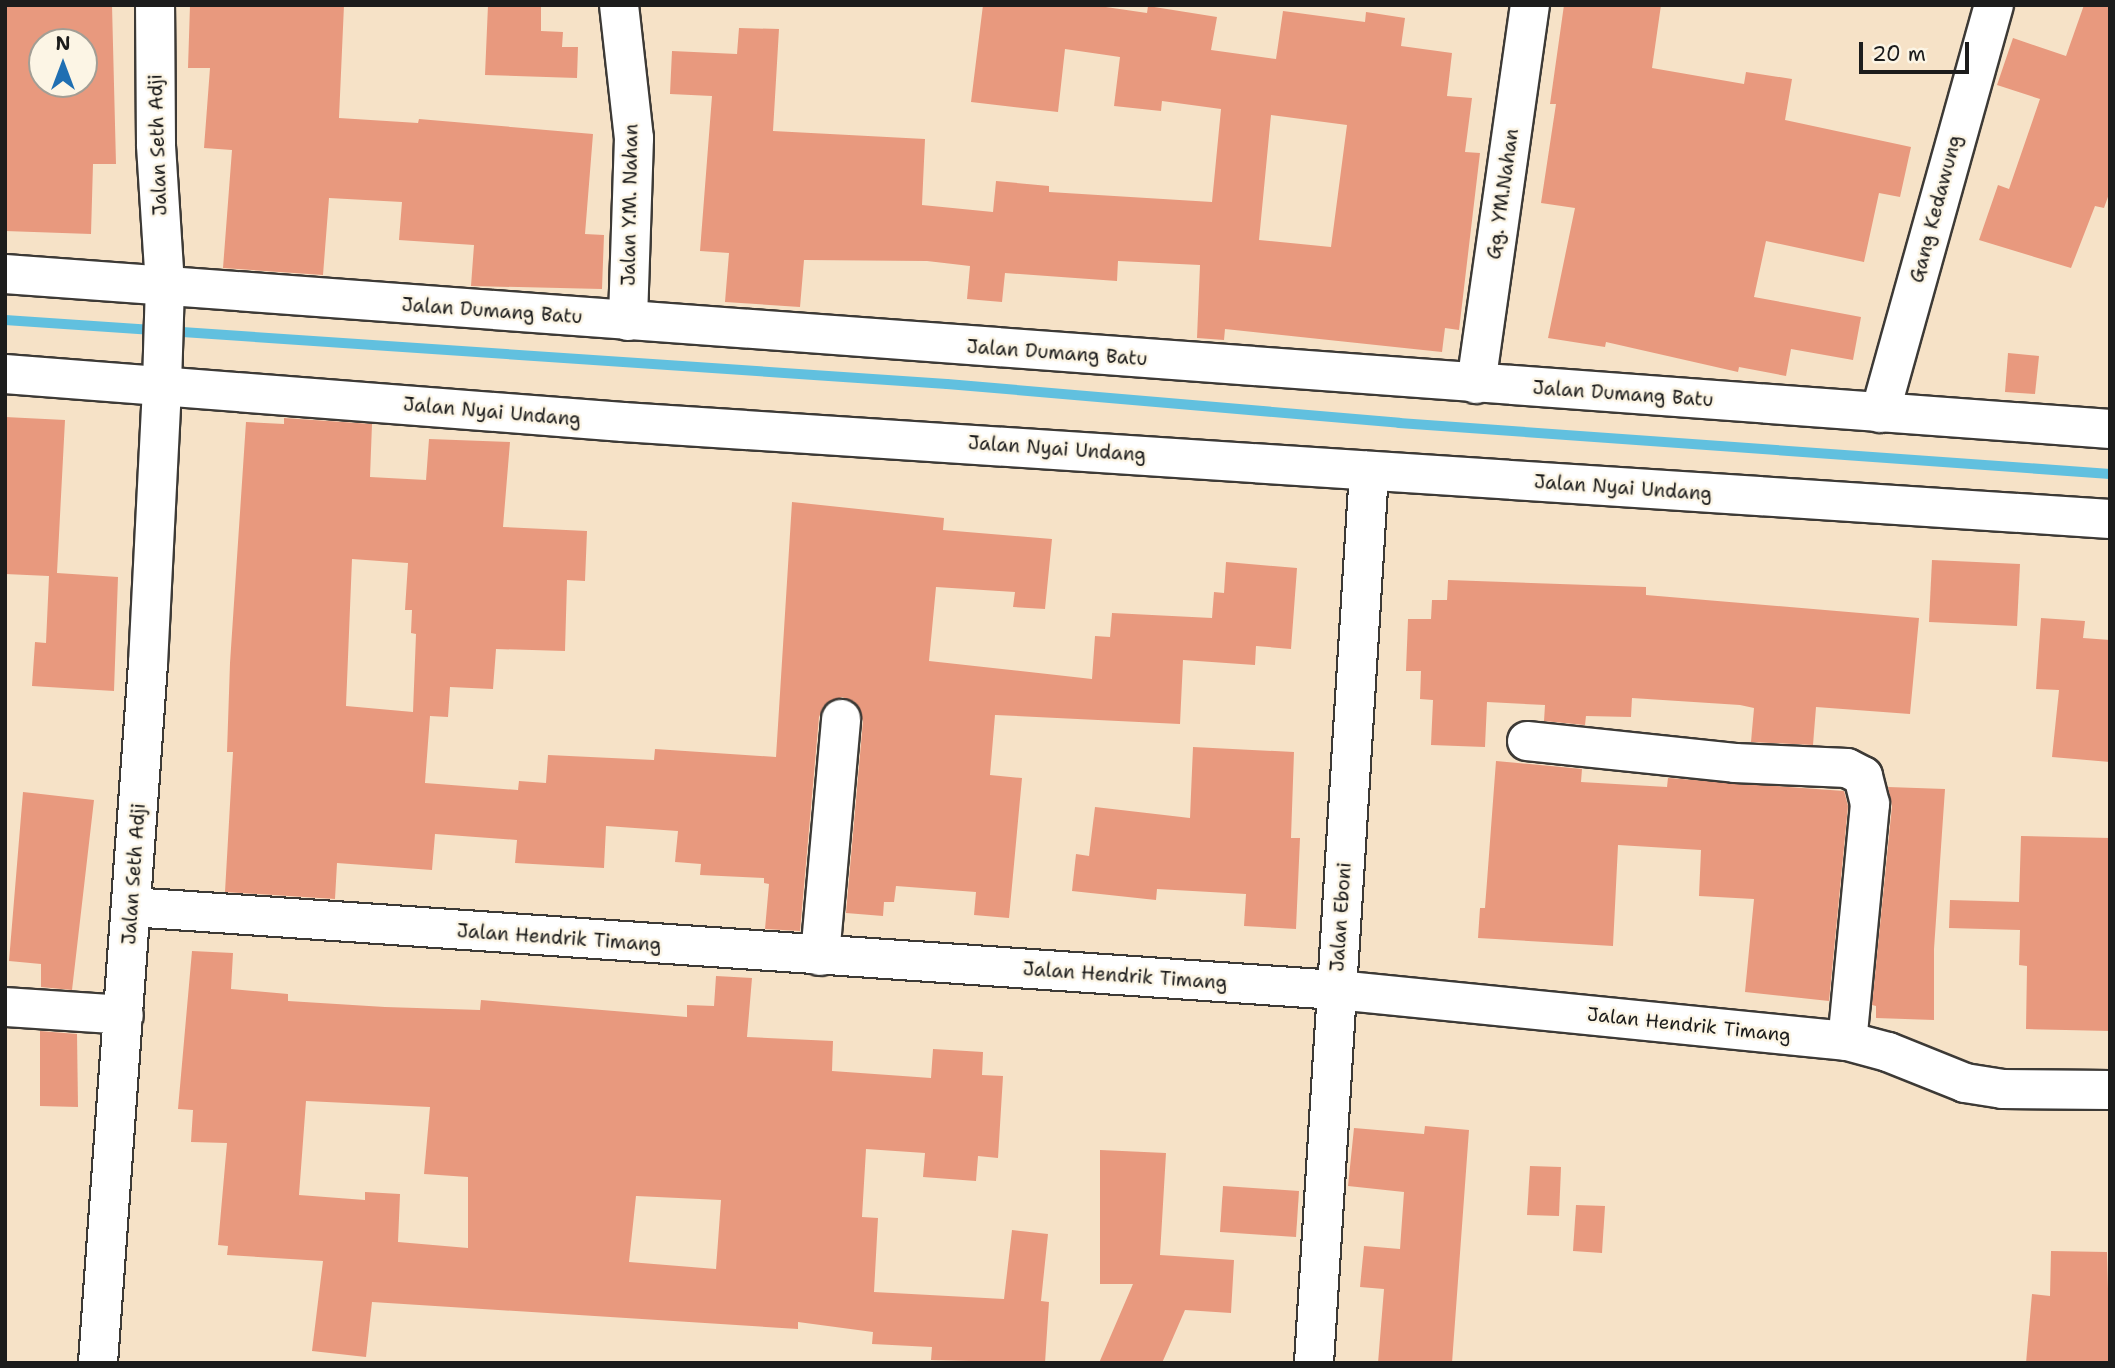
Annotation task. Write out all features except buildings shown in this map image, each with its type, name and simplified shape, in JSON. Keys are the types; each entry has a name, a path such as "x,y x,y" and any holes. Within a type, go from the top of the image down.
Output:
{"street":[{"name":"Jalan Seth Adji","path":"98,1363 124,1015 162,379 165,296 156,144 155,5"},
{"name":"Jalan Y.M. Nahan","path":"619,5 634,138 628,321"},
{"name":"Gg. YM.Nahan","path":"1476,384 1530,5"},
{"name":"Gang Kedawung","path":"1880,413 1994,5"},
{"name":"Jalan Dumang Batu","path":"5,274 165,296 628,321 2110,429"},
{"name":"Jalan Nyai Undang","path":"5,374 162,379 623,422 2110,519"},
{"name":"Jalan Eboni","path":"1314,1363 1369,471"},
{"path":"820,956 841,719"},
{"path":"1527,741 1735,763 1847,768 1863,776 1870,804 1847,1041"},
{"name":"Jalan Hendrik Timang","path":"131,907 1337,990 1847,1041 1888,1052 1965,1083 2002,1089 2110,1090"},
{"path":"5,1007 124,1015"}],"waterway":[{"path":"5,320 947,384 1399,423 2110,474"}]}
